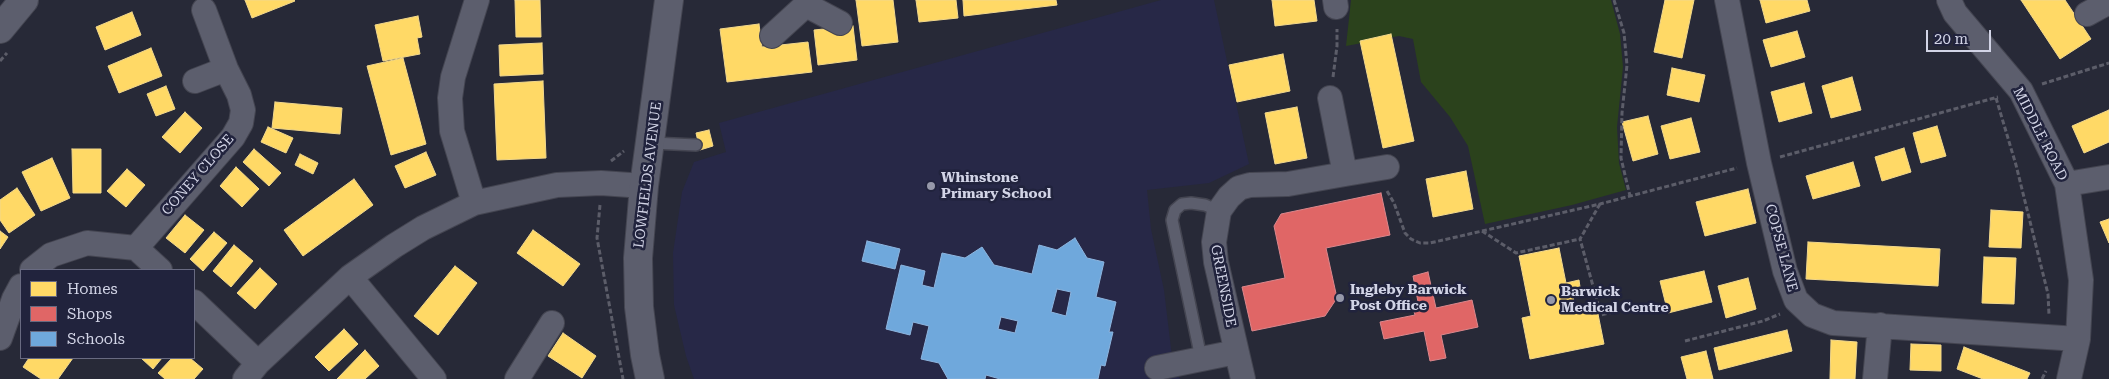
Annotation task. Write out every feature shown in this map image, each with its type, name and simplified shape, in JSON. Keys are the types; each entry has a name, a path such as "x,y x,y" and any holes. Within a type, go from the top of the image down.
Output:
{"street":[{"path":"0,29 24,0"},
{"path":"474,203 452,131 450,98 453,77 477,0"},
{"name":"LOWFIELDS AVENUE","path":"650,379 644,355 639,307 638,258 644,186 652,143 669,0"},
{"name":"COPSE LANE","path":"1728,0 1759,163 1785,272 1796,300 1812,314 1833,323 2078,338"},
{"name":"MIDDLE ROAD","path":"1949,0 1955,13 2020,91 2067,184 2081,280 2078,338 2069,379"},
{"path":"2087,14 2109,2"},
{"path":"772,36 806,3 840,23"},
{"name":"CONEY CLOSE","path":"136,248 233,137 242,123 243,110 204,10"},
{"path":"195,81 226,69"},
{"path":"1330,98 1354,172"},
{"path":"1219,211 1229,197 1239,188 1250,185 1288,184 1387,167"},
{"path":"2067,184 2109,177"},
{"path":"195,303 251,371 350,277 416,232 474,203 557,185 601,183 644,186"},
{"name":"GREENSIDE","path":"1219,211 1214,242 1216,262 1243,379"},
{"path":"33,269 51,255 87,243 136,248 159,269"},
{"path":"350,277 434,379"},
{"path":"0,338 20,288"},
{"path":"517,379 552,323"},
{"path":"1875,379 1880,325"},
{"path":"1154,373 1201,358 1236,352"}],"lane":[{"path":"652,143 696,145"},
{"path":"1201,358 1172,220 1175,210 1182,204 1205,205 1219,211"}],"path":[{"path":"1614,0 1624,33 1627,65 1622,113 1621,158 1630,196"},
{"path":"1330,98 1337,46 1336,3"},
{"path":"1354,172 1368,181 1382,185 1390,194 1405,233 1411,239 1420,243 1430,243 1600,204 1759,163 2020,91 2109,63"},
{"path":"1991,90 1996,97 2016,165 2048,294 2050,363 2042,379"},
{"path":"1600,204 1580,239 1601,315 1617,311"},
{"path":"1482,231 1516,253 1580,239"},
{"path":"1685,341 1763,321 1784,312 1796,300"}],"shaded area":[{"name":"Whinstone Primary School","path":"1161,0 1214,0 1249,164 1209,183 1147,190 1151,229 1164,290 1173,365 1180,379 694,379 686,356 674,305 673,253 682,192 694,162 726,152 719,123"}],"green space":[{"path":"1351,0 1611,0 1620,34 1623,67 1617,127 1619,163 1626,190 1572,205 1485,224 1468,146 1450,117 1421,82 1413,39 1399,36 1346,46"}],"building: Homes":[{"path":"245,0 294,0 295,1 252,18"},
{"path":"515,0 540,0 541,37 516,37"},
{"path":"856,0 893,0 898,42 862,46"},
{"path":"916,0 956,0 958,18 919,22"},
{"path":"963,0 1056,0 1057,5 964,16"},
{"path":"1272,0 1314,0 1317,21 1275,26"},
{"path":"1665,0 1694,0 1682,58 1654,52"},
{"path":"1760,0 1807,0 1810,11 1766,23"},
{"path":"2021,0 2065,0 2091,39 2060,59"},
{"path":"132,12 141,35 105,50 96,27"},
{"path":"418,16 422,37 417,38 420,54 383,61 375,25"},
{"path":"759,24 762,47 808,42 812,72 727,82 720,29"},
{"path":"853,26 857,60 818,65 814,30"},
{"path":"1797,31 1805,57 1771,67 1763,40"},
{"path":"1391,34 1414,141 1383,148 1360,41"},
{"path":"542,43 543,74 500,76 499,45"},
{"path":"151,48 162,76 119,93 108,66"},
{"path":"1283,54 1290,91 1237,102 1229,65"},
{"path":"403,58 426,144 391,155 367,66"},
{"path":"1672,68 1705,75 1699,102 1667,95"},
{"path":"1852,77 1861,110 1831,118 1822,86"},
{"path":"543,81 546,158 497,160 494,84"},
{"path":"1804,83 1812,113 1779,122 1771,92"},
{"path":"166,86 175,109 156,116 147,94"},
{"path":"275,102 342,108 340,134 272,128"},
{"path":"1297,107 1307,158 1275,164 1265,113"},
{"path":"2109,110 2109,142 2084,153 2072,126"},
{"path":"185,112 202,128 180,153 162,137"},
{"path":"1648,116 1658,154 1633,161 1622,122"},
{"path":"1691,118 1700,152 1670,159 1661,126"},
{"path":"1937,126 1946,156 1921,163 1913,133"},
{"path":"268,127 293,138 286,153 261,142"},
{"path":"709,130 713,146 700,150 696,133"},
{"path":"1904,148 1911,172 1882,181 1875,157"},
{"path":"72,149 101,149 101,193 73,193"},
{"path":"254,149 281,173 269,186 243,162"},
{"path":"426,152 436,175 405,188 395,166"},
{"path":"300,154 318,163 313,174 295,165"},
{"path":"52,158 70,198 41,211 22,172"},
{"path":"1853,162 1860,186 1813,199 1806,176"},
{"path":"236,167 259,189 242,207 220,186"},
{"path":"127,169 145,185 126,207 107,191"},
{"path":"1466,171 1473,209 1433,217 1426,179"},
{"path":"354,179 373,205 303,256 284,230"},
{"path":"17,188 35,215 9,233 0,220 0,200"},
{"path":"1748,189 1756,223 1705,236 1696,202"},
{"path":"1991,210 2023,212 2021,248 1989,247"},
{"path":"185,215 204,230 185,253 166,238"},
{"path":"2109,219 2109,243 2100,222"},
{"path":"533,230 580,264 563,286 517,253"},
{"path":"0,231 8,237 0,249"},
{"path":"214,232 227,243 203,271 190,259"},
{"path":"1808,242 1940,249 1938,286 1806,279"},
{"path":"234,245 253,261 231,287 213,271"},
{"name":"Barwick Medical Centre","path":"1559,248 1566,283 1579,280 1581,294 1573,296 1575,308 1596,304 1604,344 1530,359 1522,318 1531,316 1519,256"},
{"path":"1984,257 2016,258 2014,304 1982,303"},
{"path":"455,266 477,283 438,335 414,316"},
{"path":"260,268 277,284 255,309 237,293"},
{"path":"1704,271 1712,302 1668,313 1660,281"},
{"path":"1748,278 1756,309 1726,318 1718,286"},
{"path":"344,329 358,344 329,371 315,357"},
{"path":"1787,330 1792,351 1719,370 1714,348"},
{"path":"563,333 596,356 582,378 548,356"},
{"path":"1831,340 1857,342 1855,379 1830,379"},
{"path":"1911,344 1941,345 1941,371 1910,370"},
{"path":"1964,347 2030,373 2027,379 1983,379 1957,369"},
{"path":"365,350 379,366 365,379 337,379"},
{"path":"1706,351 1713,379 1687,379 1681,357"},
{"path":"28,359 72,359 58,379 41,379 23,367"},
{"path":"142,359 161,359 153,369"},
{"path":"171,359 191,359 203,369 194,379 165,379 158,373"}],"building: Shops":[{"path":"1381,193 1390,235 1326,248 1337,298 1325,316 1252,331 1242,287 1285,278 1274,226 1281,214"},
{"path":"1428,272 1436,308 1472,300 1478,327 1441,335 1446,358 1430,361 1424,331 1384,339 1380,322 1415,315 1413,308 1419,307 1413,276"}],"building: Schools":[{"path":"1075,238 1087,258 1104,262 1096,297 1116,302 1109,332 1113,332 1105,366 1101,365 1098,379 1000,379 986,375 985,379 948,379 939,363 921,359 929,326 913,322 910,335 886,329 901,265 925,271 922,285 934,288 942,253 965,258 982,247 994,265 1032,274 1039,245 1057,250","holes":["1057,289 1071,292 1066,316 1051,312","1001,317 1018,321 1015,333 998,329"]},
{"path":"867,241 900,249 895,269 862,261"}],"place":[{"name":"Whinstone Primary School","path":"931,186"},
{"name":"Ingleby Barwick Post Office","path":"1340,298"},
{"name":"Barwick Medical Centre","path":"1551,300"}]}
